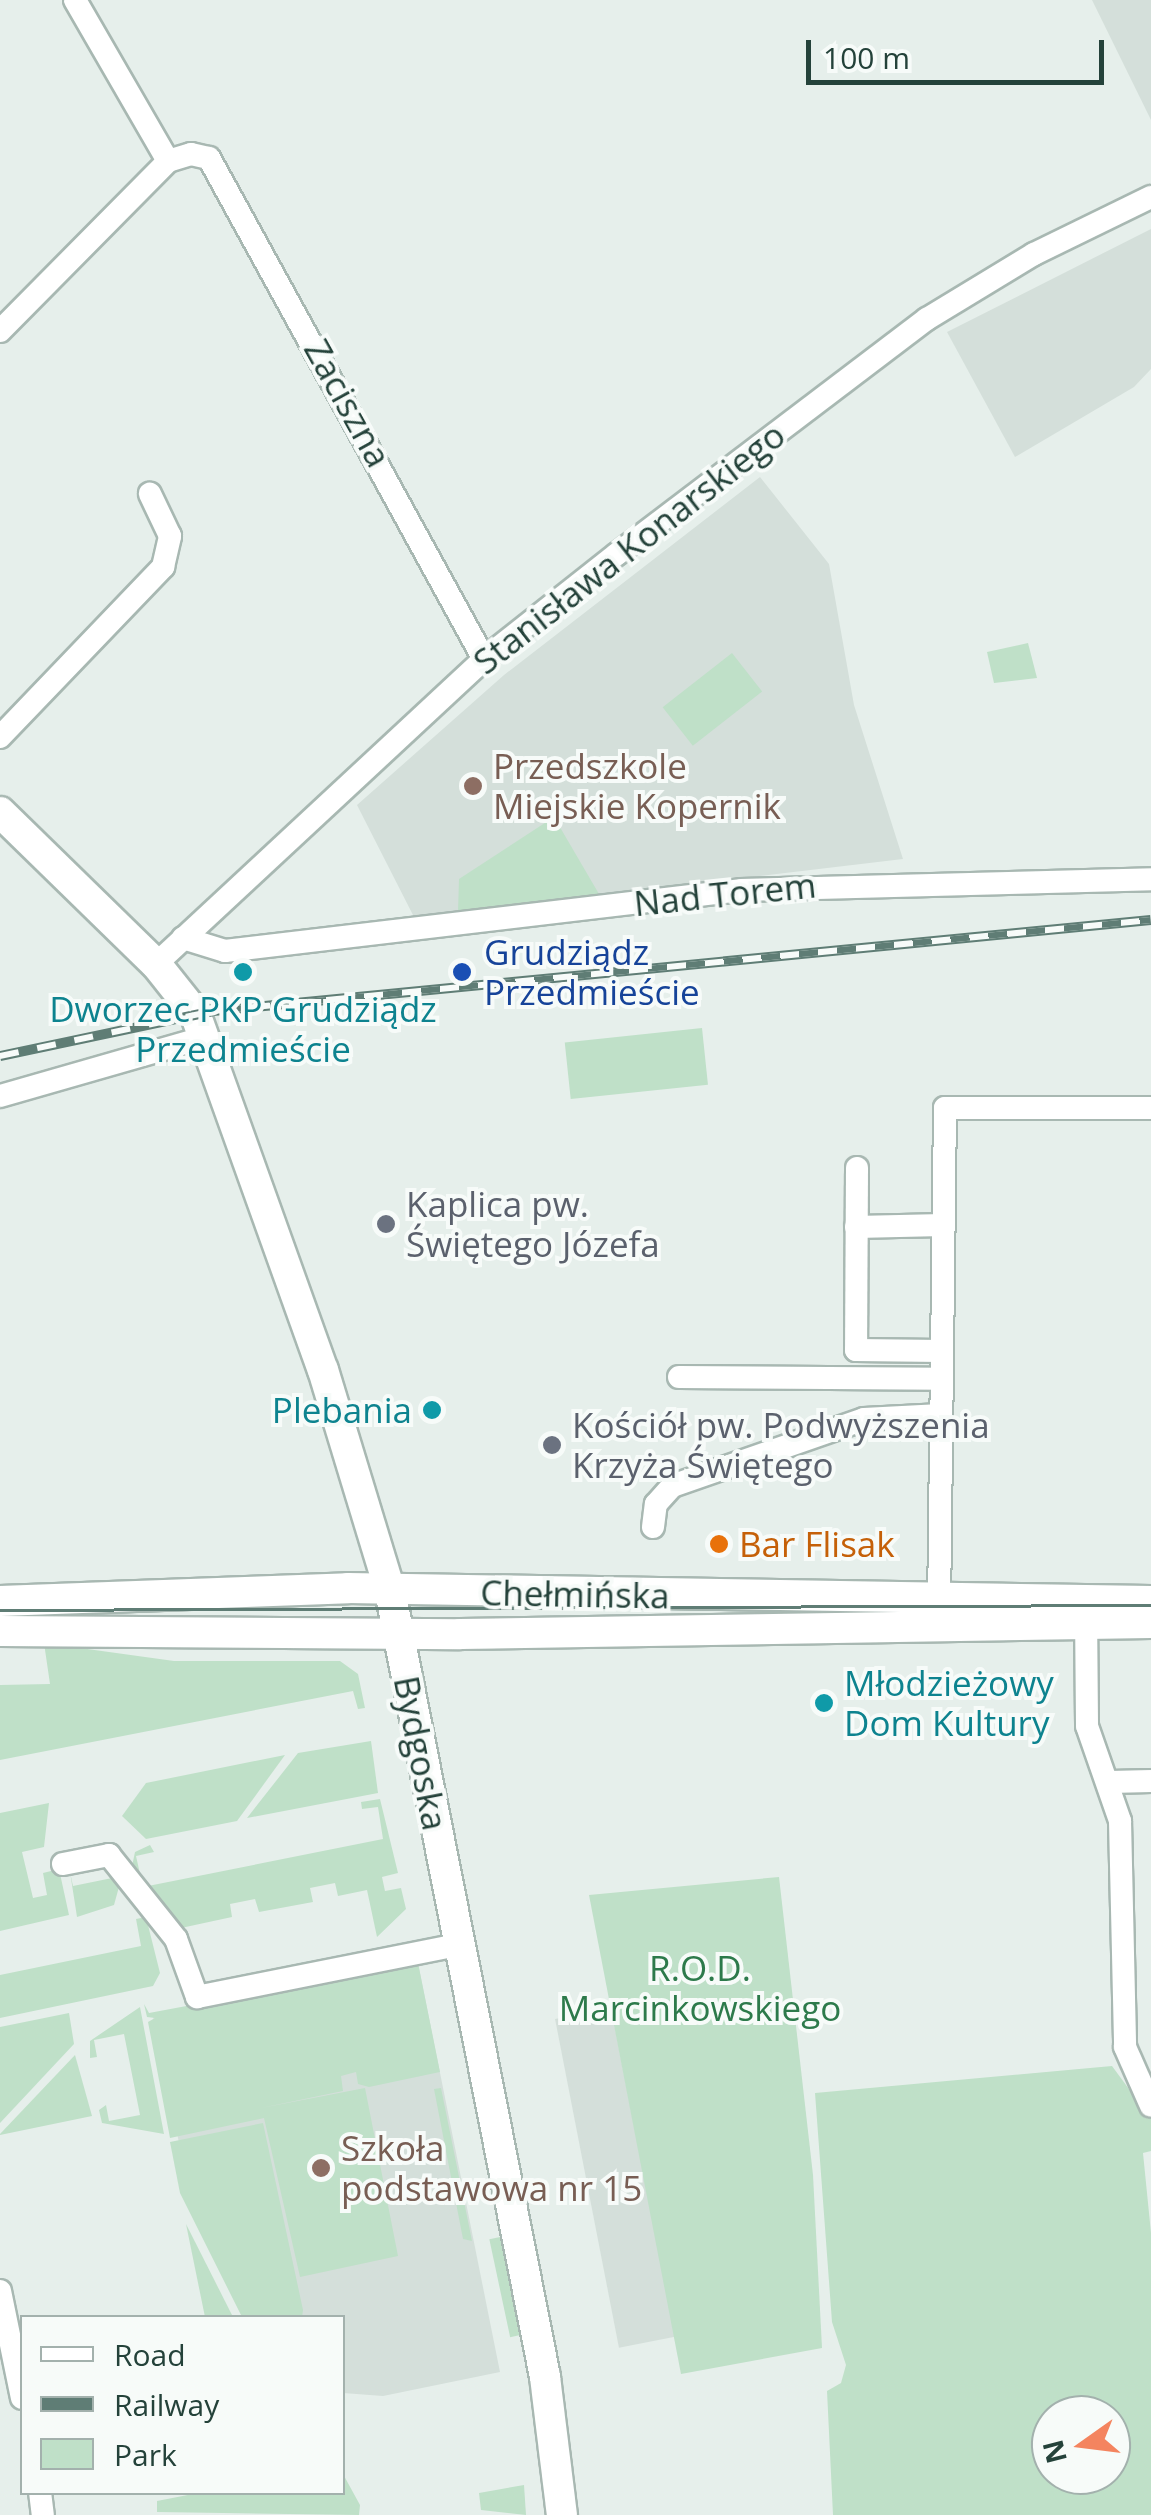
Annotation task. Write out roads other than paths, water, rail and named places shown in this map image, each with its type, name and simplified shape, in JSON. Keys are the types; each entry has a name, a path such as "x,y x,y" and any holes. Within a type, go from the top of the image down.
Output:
{"main road":[{"name":"Bydgoska","path":"0,812 156,964 200,1025 322,1370 390,1591 553,2423 562,2515"},
{"name":"Chełmińska","path":"0,1600 390,1591 938,1612"},
{"name":"Chełmińska","path":"0,1631 397,1632 938,1612 1086,1612 1151,1601"},
{"name":"Chełmińska","path":"1086,1612 1151,1623"}],"street":[{"path":"0,330 168,162 74,0"},
{"name":"Zaciszna","path":"168,162 202,155 222,171 484,660"},
{"name":"Stanisława Konarskiego","path":"156,964 484,660 926,318 1034,254 1151,197"},
{"path":"0,737 163,567 170,536 150,494"},
{"name":"Nad Torem","path":"183,938 224,951 742,890 1151,879"},
{"path":"0,1096 200,1025"},
{"path":"938,1612 945,1108 1151,1108"},
{"path":"857,1168 856,1350 942,1351"},
{"path":"856,1227 943,1225"},
{"path":"679,1377 942,1378"},
{"path":"653,1527 656,1504 672,1486 864,1420 941,1415"},
{"path":"1086,1612 1087,1726 1110,1782 1120,1821 1122,2023 1141,2063 1151,2106"},
{"path":"1110,1782 1151,1782"},
{"path":"63,1864 110,1855 176,1939 197,1997 458,1945"},
{"path":"0,2291 20,2388"}],"tram line":[{"path":"0,1610 1151,1605"}],"railway":[{"path":"0,1056 213,1011 1151,920"}],"place":[{"name":"Przedszkole Miejskie Kopernik","path":"473,786"},
{"name":"Dworzec PKP Grudziądz Przedmieście","path":"243,972"},
{"name":"Grudziądz Przedmieście","path":"462,972"},
{"name":"Kaplica pw. Świętego Józefa","path":"386,1224"},
{"name":"Plebania","path":"432,1410"},
{"name":"Kościół pw. Podwyższenia Krzyża Świętego","path":"552,1445"},
{"name":"Bar Flisak","path":"719,1544"},
{"name":"Młodzieżowy Dom Kultury","path":"824,1703"},
{"name":"Szkoła podstawowa nr 15","path":"321,2168"}],"park label":[{"name":"R.O.D. Marcinkowskiego","path":"700,1988"}]}
